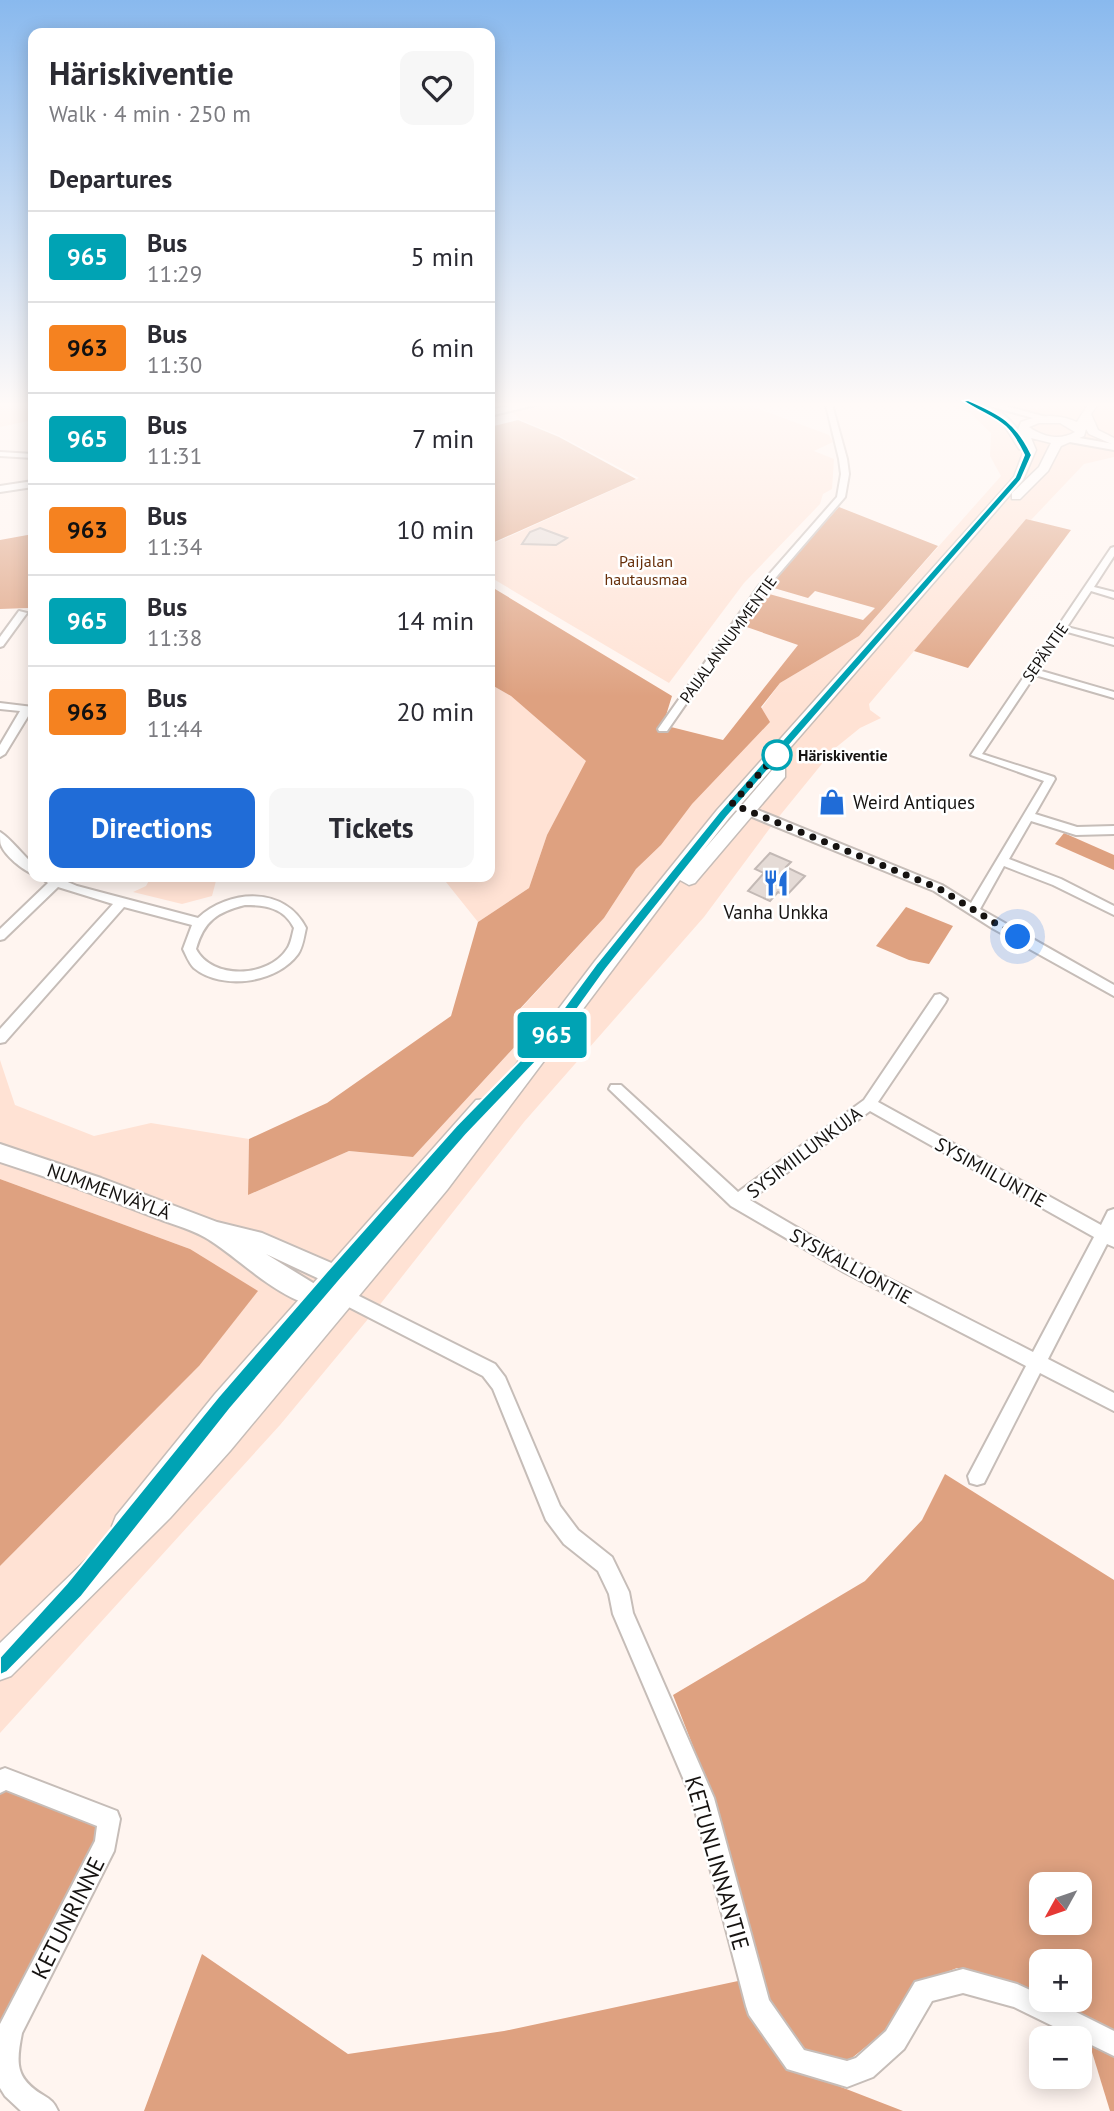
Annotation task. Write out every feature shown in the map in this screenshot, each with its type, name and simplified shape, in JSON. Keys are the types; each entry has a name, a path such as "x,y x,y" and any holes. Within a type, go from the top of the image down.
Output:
{"main road":[{"path":"740,807 1001,500"},
{"path":"0,1665 160,1508 331,1289 439,1183 602,966 982,533 1015,500"}],"street":[{"name":"PAIJALANNUMMENTIE","path":"663,729 762,588 838,500"},
{"name":"SEPÄNTIE","path":"1029,816 1050,779 976,755 1113,553"},
{"path":"1088,588 1114,595"},
{"path":"0,644 22,612"},
{"path":"1062,628 1114,642"},
{"path":"1032,671 1114,695"},
{"path":"0,706 28,710"},
{"path":"0,754 28,713"},
{"path":"740,807 938,888 972,911 1114,991"},
{"path":"972,911 1029,816 1076,831 1114,830"},
{"path":"0,837 28,865"},
{"path":"1002,861 1057,882 1114,911"},
{"path":"0,936 45,892 50,882"},
{"path":"57,882 121,903 200,923"},
{"path":"0,923 45,892"},
{"path":"265,902 291,913 300,928 299,936 287,957 269,970 247,976 223,976 205,970 193,959 190,943 200,923 215,911 236,903 265,902"},
{"path":"0,1038 121,903"},
{"name":"SYSIMIILUNKUJA","path":"737,1202 869,1104 940,999"},
{"name":"SYSIKALLIONTIE","path":"617,1089 737,1202 850,1267 1114,1402"},
{"name":"SYSIMIILUNTIE","path":"869,1104 1109,1238"},
{"name":"NUMMENVÄYLÄ","path":"0,1153 94,1184 216,1232 283,1279 331,1289"},
{"path":"977,1476 1035,1363 1109,1238 1114,1216"},
{"name":"KETUNLINNANTIE","path":"331,1289 489,1370 499,1382 553,1513 571,1537 605,1564 619,1592 623,1614 704,1798 758,2006 796,2060 847,2074 864,2068 895,2040 924,1991 963,1981 1017,1996 1114,2044"},
{"name":"KETUNRINNE","path":"0,1782 5,1779 109,1819 106,1843 10,2030 2,2059 7,2078 31,2104 45,2111"}],"green space":[{"name":"Paijalan hautausmaa","path":"591,500 821,500 744,583 669,683 495,580 495,543"},
{"path":"980,500 1050,500 1031,520 1026,519 869,704 870,710 881,718 860,728 834,749 773,824 704,917 524,1122 378,1307 280,1425 0,1733 0,1566 199,1366 190,1249 0,1179 0,1060 15,1105 94,1136 151,1123 249,1139 248,1195 349,1151 413,1157 530,1030 516,1014 604,918 636,869 661,845 780,683 859,636"},
{"path":"495,687 511,696 587,761 547,835 529,888 478,922 446,882 495,882"},
{"path":"148,882 216,882 212,896 182,904 133,892 146,886"}],"shaded area":[{"path":"495,500 590,500 495,542"},
{"path":"839,507 938,546 859,636 780,683 761,707 770,722 692,804 661,845 636,869 604,918 516,1013 530,1030 413,1157 349,1151 248,1195 249,1139 327,1103 451,1016 478,922 529,888 547,835 586,761 511,696 495,687 495,589 672,696 663,725 723,740 798,645 738,624 762,592 863,620 875,608 815,591 808,598 767,586"},
{"path":"1026,519 1071,530 968,668 914,651"},
{"path":"28,535 28,608 0,609 0,540"},
{"path":"1064,833 1114,855 1114,870 1055,844"},
{"path":"906,907 953,926 929,964 909,960 876,946"},
{"path":"0,1179 190,1249 258,1291 199,1366 0,1566"},
{"path":"945,1474 1114,1580 1114,2031 1075,2012 1092,2012 1092,1949 1029,1949 1029,1990 1010,1981 957,1968 919,1983 889,2028 847,2062 797,2047 764,2000 698,1759 673,1695 865,1581 922,1520"},
{"path":"0,1770 121,1815 0,2047"},
{"path":"202,1954 348,2054 504,2031 738,1981 753,2016 792,2068 903,2111 144,2111"},
{"path":"1092,2041 1114,2052 1114,2111 1110,2111 1092,2052"}],"building":[{"path":"540,528 567,538 556,545 522,544 530,532"},
{"name":"Vanha Unkka","path":"770,853 791,862 786,867 805,876 786,896 778,892 770,901 748,891 764,873 755,869"}],"bus line":[{"name":"965","path":"0,1665 74,1590 224,1403 461,1130 558,1028 602,966 723,814 1000,500"}],"place":[{"name":"Häriskiventie","path":"777,755"},
{"name":"Weird Antiques","path":"832,802"},
{"name":"Vanha Unkka","path":"776,883"}],"route":[{"path":"777,755 780,751 732,804 938,888 1018,937"}]}
